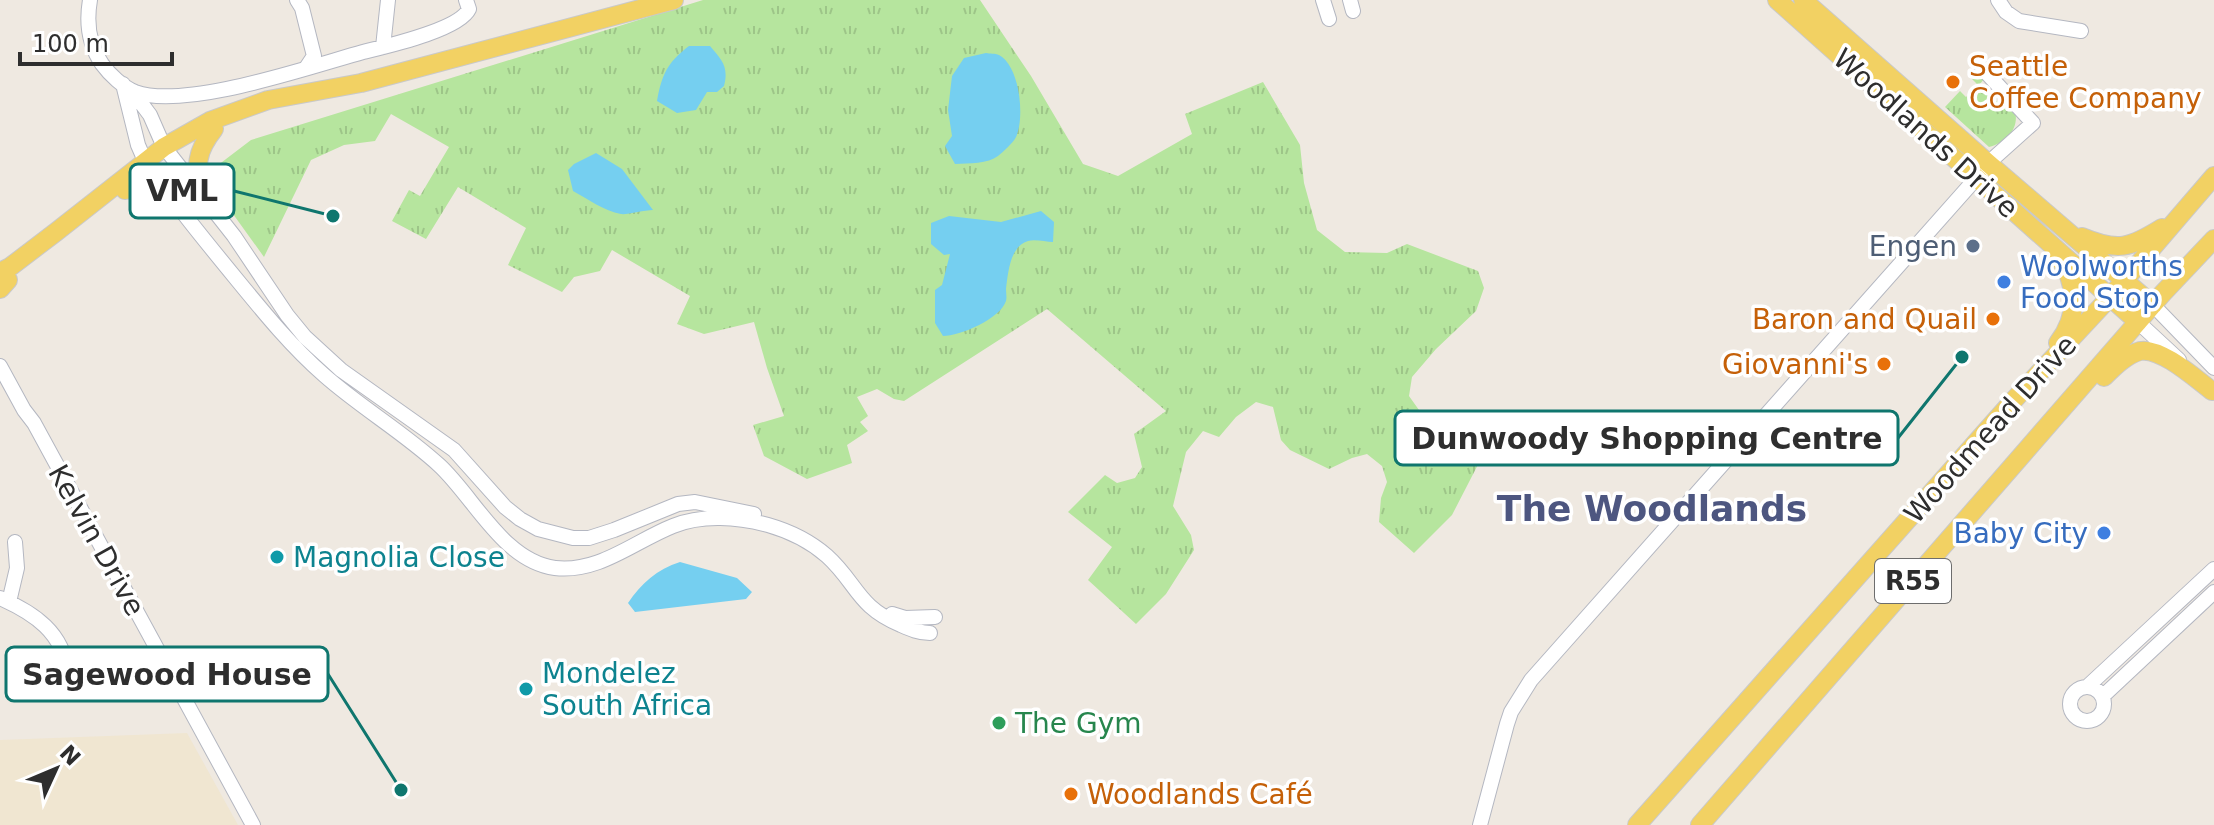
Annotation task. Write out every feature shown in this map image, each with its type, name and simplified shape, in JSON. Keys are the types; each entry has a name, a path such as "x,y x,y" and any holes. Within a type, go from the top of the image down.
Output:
{"main road":[{"path":"167,151 232,121 361,83 674,0"},
{"name":"Woodlands Drive","path":"1777,0 1983,171 2065,229 2153,305"},
{"name":"Woodlands Drive","path":"1803,0 1983,171 2046,240 2138,322"},
{"path":"2,281 10,267 210,121 268,100 361,83"},
{"path":"202,195 198,157 203,143 214,129"},
{"path":"2,281 125,190 148,166"},
{"name":"Woodmead Drive","path":"1637,825 2012,402 2110,297 2214,176"},
{"path":"125,190 151,190 179,206"},
{"path":"2065,229 2101,245 2116,247 2138,243 2180,217"},
{"name":"Woodmead Drive","path":"1700,825 2138,322 2214,239"},
{"path":"2012,402 2062,338 2073,312 2075,297 2066,267 2046,240"},
{"path":"2055,419 2124,359 2142,351 2159,354 2213,392"}],"street":[{"path":"90,0 88,29 95,52 105,68 128,88 150,115 167,151 234,236 287,315 341,370 454,450 505,507 520,519 555,535 589,538 678,504 695,502 743,510 800,529 819,539 877,606 905,618 935,617"},
{"path":"297,0 302,8 314,56 306,68"},
{"path":"383,47 388,0"},
{"path":"128,88 159,96 187,95 306,68 413,39 454,23 467,14 469,6 466,0"},
{"path":"1323,0 1329,19"},
{"path":"1998,0 2006,12 2019,21 2081,31"},
{"path":"1480,825 1511,712 1531,680 1983,171 2033,123 1982,68"},
{"path":"128,88 138,145 148,166 213,251 292,344 325,376 440,467 514,549 550,567 583,568 602,562 682,523 724,518 749,521 772,526 804,540 826,555 872,610 884,619 930,633"},
{"path":"2153,305 2214,368"},
{"path":"2138,322 2213,392"},
{"name":"Kelvin Drive","path":"0,352 31,411 34,423"},
{"name":"Kelvin Drive","path":"0,366 253,825"},
{"path":"15,542 17,568 4,600 51,631 66,655 67,672"},
{"path":"2088,686 2099,691 2105,706 2101,715 2090,721 2079,719 2071,710 2071,698 2080,688 2088,686 2214,569"},
{"path":"2103,696 2214,592"}],"shaded area":[{"path":"187,733 238,825 0,825 0,740"}],"green space":[{"path":"703,0 980,0 1031,76 1083,164 1118,176 1192,134 1185,114 1263,82 1300,145 1304,183 1317,230 1345,252 1387,253 1407,244 1478,271 1484,288 1476,311 1412,377 1409,396 1424,417 1485,451 1452,515 1414,553 1379,522 1381,498 1387,482 1382,466 1367,454 1329,469 1290,450 1281,440 1273,407 1256,402 1236,417 1219,437 1203,431 1186,452 1173,506 1191,535 1194,550 1166,594 1136,624 1088,580 1112,547 1068,512 1105,475 1117,483 1135,478 1142,467 1134,434 1166,411 1047,309 904,401 877,389 857,397 868,416 860,422 868,431 847,445 852,463 807,479 764,456 753,425 784,416 754,322 704,334 677,324 690,296 612,250 600,271 574,277 562,292 508,265 526,228 458,187 426,239 392,221 409,190 420,196 449,147 391,114 375,141 344,145 311,160 264,257 205,175 251,140"},
{"path":"1977,70 1985,78 1979,85 2007,111 2013,105 2015,112 2012,132 1989,147 1945,107 1960,91 1966,97 1978,85 1970,77"}],"water":[{"path":"689,46 710,46 718,55 726,74 724,86 717,92 707,92 696,110 677,113 657,101 667,70"},
{"path":"986,53 999,55 1012,70 1019,93 1019,128 1013,142 994,159 955,164 945,146 952,136 948,110 952,76 964,58"},
{"path":"596,153 622,169 653,210 621,214 602,208 573,191 568,170"},
{"path":"1041,211 1054,222 1053,242 1031,240 1017,248 1009,268 1006,300 1002,308 979,325 943,336 935,323 935,290 942,285 950,254 944,255 931,244 931,223 949,216 1001,222"},
{"path":"680,562 737,578 752,592 746,599 635,612 628,603 638,590 657,573"}],"place":[{"name":"Seattle Coffee Company","path":"1953,82"},
{"name":"VML","path":"333,216"},
{"name":"Engen","path":"1973,246"},
{"name":"Woolworths Food Stop","path":"2004,282"},
{"name":"Baron and Quail","path":"1993,319"},
{"name":"Dunwoody Shopping Centre","path":"1962,357"},
{"name":"Giovanni's","path":"1884,364"},
{"name":"Baby City","path":"2104,533"},
{"name":"Magnolia Close","path":"277,557"},
{"name":"Mondelez South Africa","path":"526,689"},
{"name":"The Gym","path":"999,723"},
{"name":"Sagewood House","path":"401,790"},
{"name":"Woodlands Café","path":"1071,794"}],"district":[{"name":"The Woodlands","path":"1652,508"}]}
